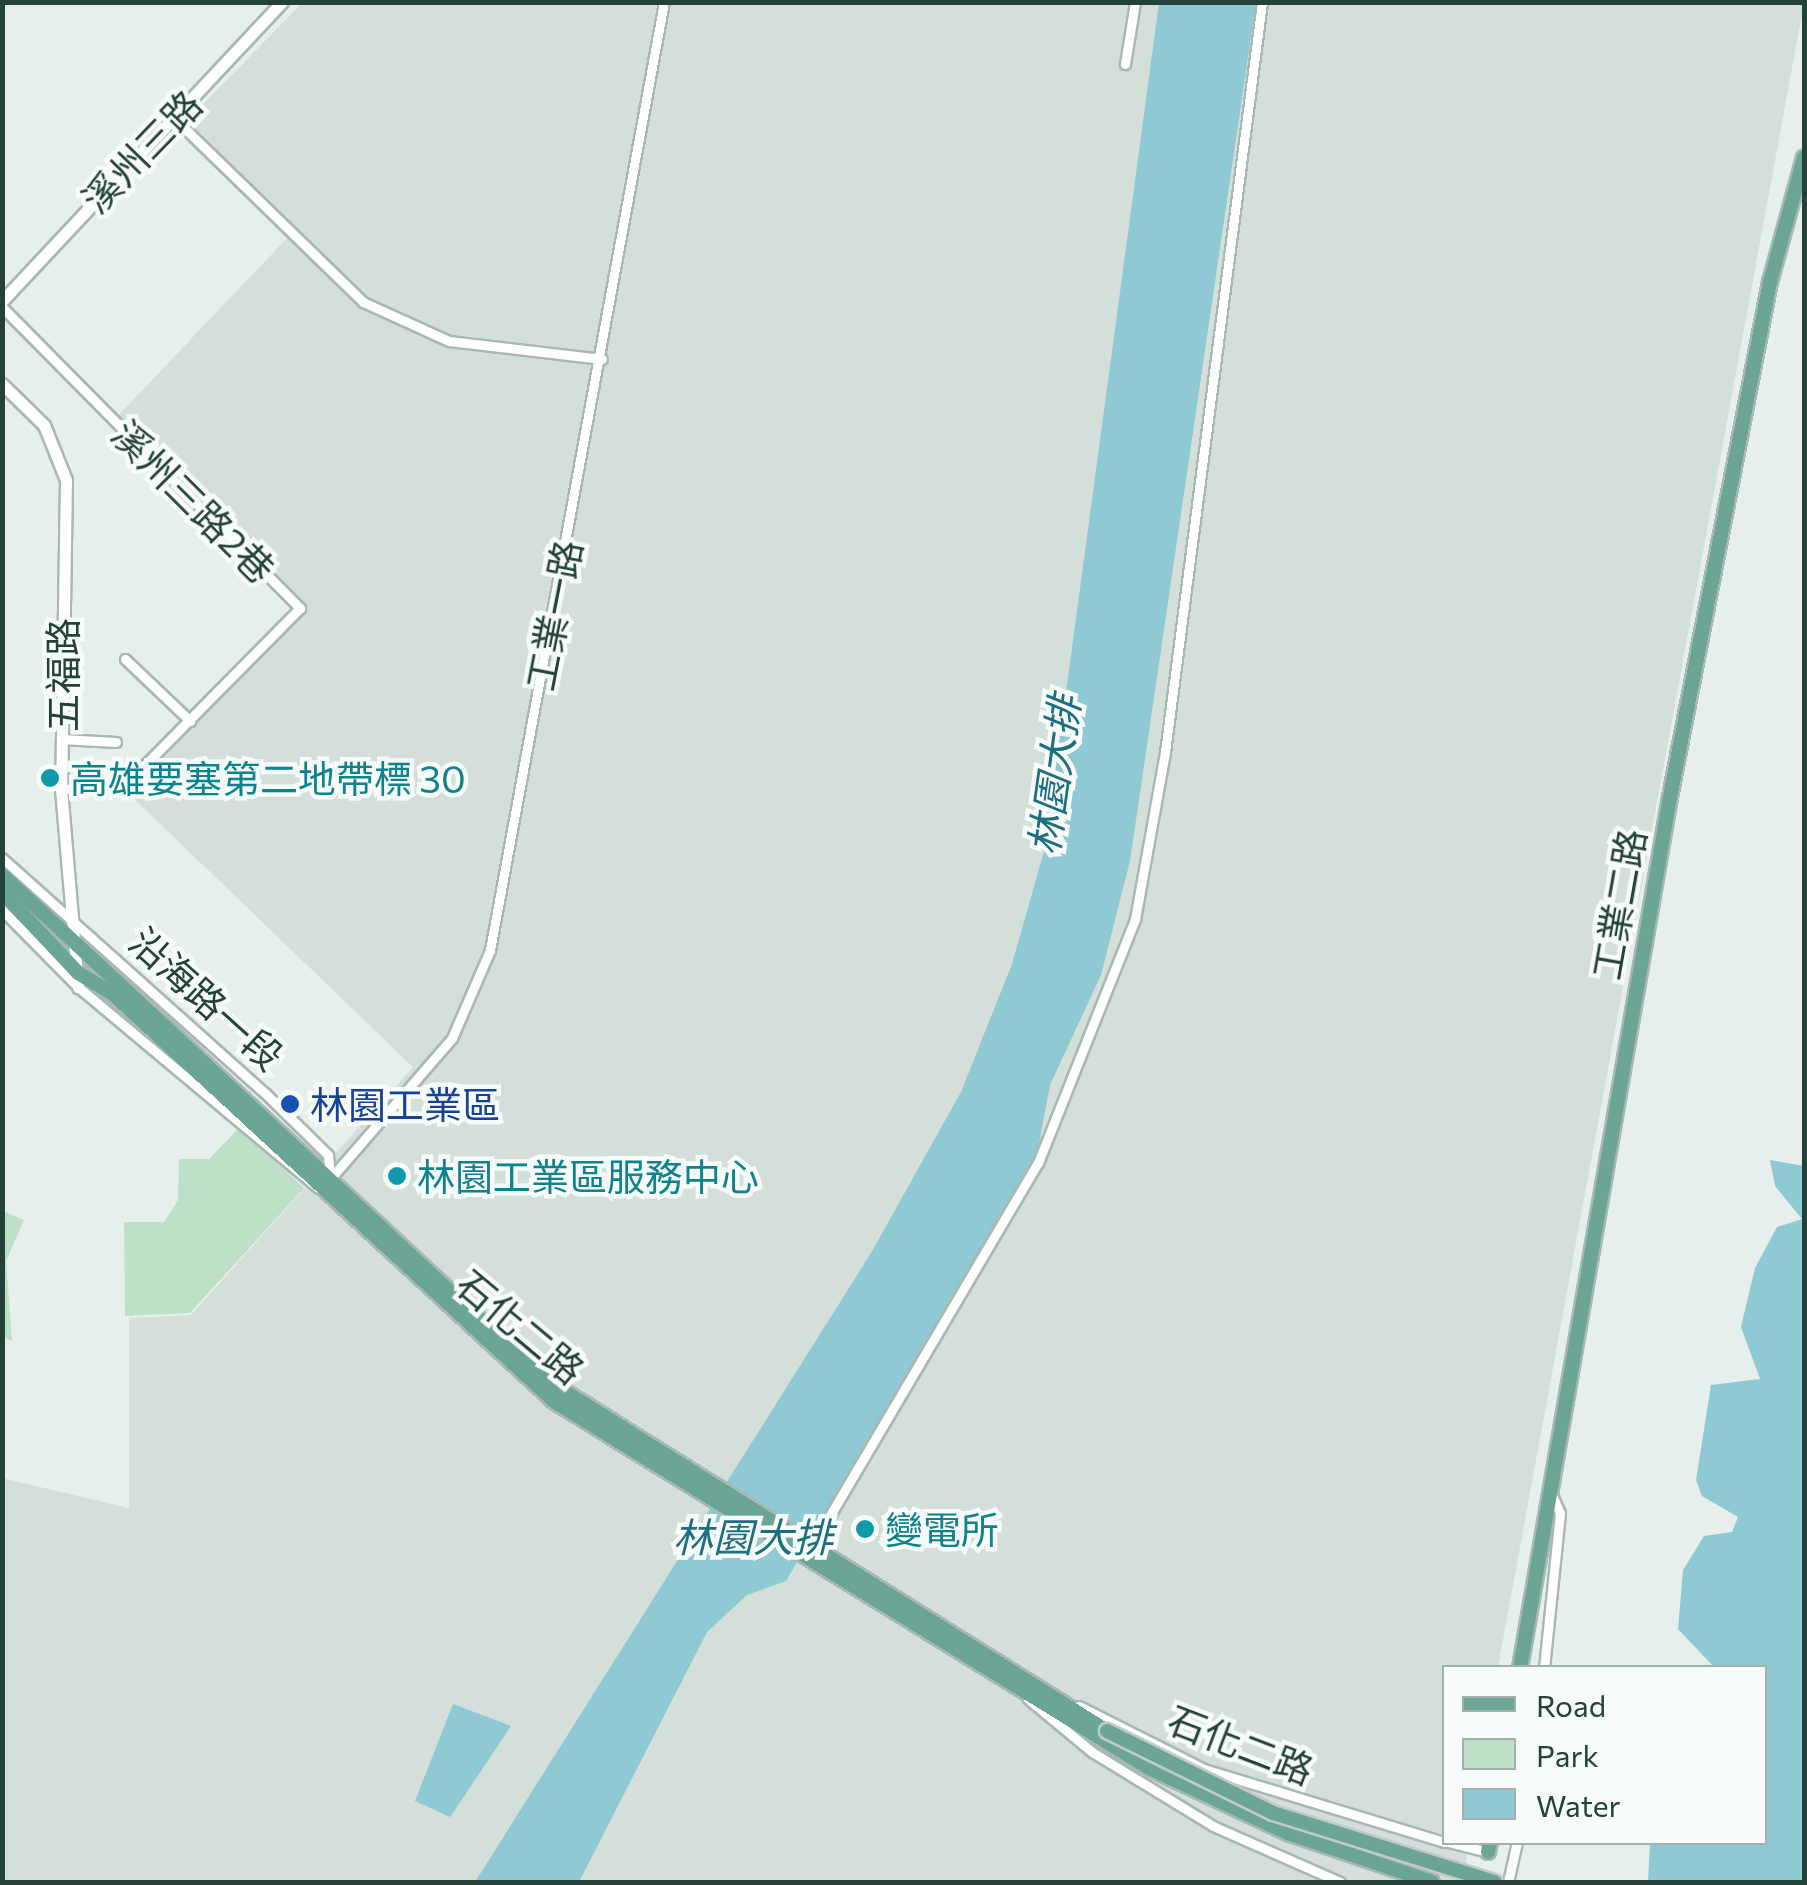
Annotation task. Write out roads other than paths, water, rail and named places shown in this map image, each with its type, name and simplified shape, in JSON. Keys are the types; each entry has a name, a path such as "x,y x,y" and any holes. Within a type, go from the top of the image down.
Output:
{"main road":[{"name":"工業二路","path":"1521,1665 1713,568 1804,158"},
{"name":"沿海路一段","path":"2,875 326,1184"},
{"name":"沿海路一段","path":"2,892 78,980 113,994 326,1184"},
{"name":"石化二路","path":"326,1184 543,1378 699,1484"},
{"path":"699,1484 817,1555"},
{"path":"699,1484 817,1555"},
{"name":"石化二路","path":"817,1555 1026,1692 1100,1734"},
{"path":"1100,1734 1288,1833 1432,1882"},
{"path":"1100,1734 1273,1813 1494,1882"}],"street":[{"name":"溪州三路","path":"2,304 282,2"},
{"name":"工業一路","path":"326,1184 452,1038 485,963 602,359 664,2"},
{"path":"1125,64 1135,2"},
{"path":"817,1555 1038,1163 1135,919 1166,752 1262,2"},
{"path":"174,118 363,302 448,342 602,359"},
{"name":"溪州三路2巷","path":"2,304 300,608 190,721"},
{"name":"五福路","path":"2,384 44,425 66,480 61,789 78,980"},
{"path":"61,789 123,787 190,721 125,659"},
{"path":"61,739 116,742"},
{"name":"沿海路一段","path":"2,858 328,1155 326,1184"},
{"name":"沿海路一段","path":"2,910 78,980"},
{"path":"1544,1665 1560,1513 1550,1489"},
{"name":"石化二路","path":"1026,1692 1204,1769 1442,1841"},
{"name":"石化二路","path":"1026,1692 1076,1741 1213,1826 1340,1882"},
{"path":"1508,1882 1516,1845"},
{"path":"1483,1882 1489,1847"}],"water":[{"name":"林園大排","path":"1159,3 1256,3 1130,861 1101,975 1050,1085 1037,1154 786,1581 747,1595 707,1632 579,1882 475,1882 871,1253 961,1092 1012,964 1045,848"},
{"path":"1770,1160 1804,1166 1804,1882 1648,1882 1650,1845 1767,1845 1767,1665 1712,1665 1678,1629 1683,1570 1704,1536 1732,1532 1738,1517 1702,1496 1696,1480 1711,1385 1760,1379 1741,1327 1755,1268 1777,1227 1802,1219 1775,1186"},
{"path":"453,1704 511,1726 450,1817 415,1801"}],"place":[{"name":"高雄要塞第二地帶標 30","path":"50,778"},
{"name":"林園工業區","path":"290,1104"},
{"name":"林園工業區服務中心","path":"397,1176"},
{"name":"變電所","path":"865,1529"}]}
